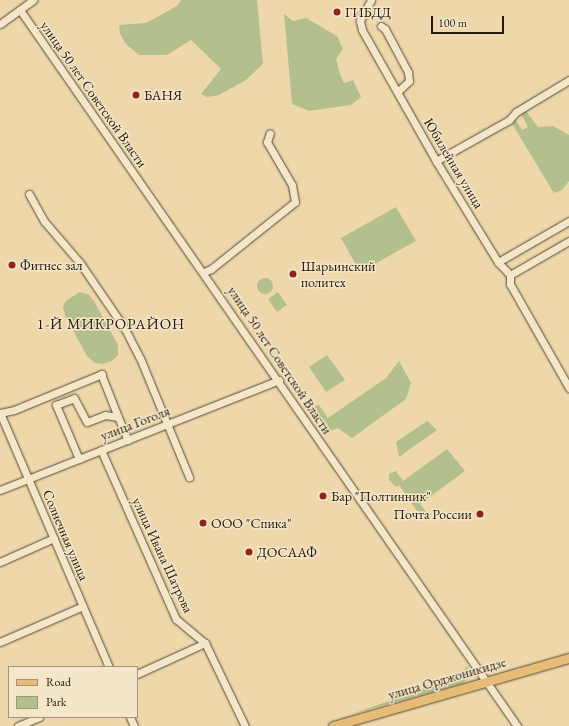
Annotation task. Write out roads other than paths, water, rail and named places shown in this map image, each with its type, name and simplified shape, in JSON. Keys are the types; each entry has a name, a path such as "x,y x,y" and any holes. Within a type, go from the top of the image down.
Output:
{"main road":[{"name":"улица Орджоникидзе","path":"333,726 350,723 569,658"}],"street":[{"path":"0,24 32,0"},
{"name":"Юбилейная улица","path":"371,0 360,21 362,30 436,161 498,262 510,275"},
{"name":"улица 50 лет Советской Власти","path":"20,10 279,380 484,682 517,726"},
{"path":"381,26 385,29 408,72 409,81 398,92"},
{"path":"436,161 509,120 516,112 569,80"},
{"path":"204,272 211,269 295,202 292,185 267,142 270,133"},
{"path":"29,194 44,221 80,263 124,329 140,358 166,425 189,477"},
{"path":"498,262 569,221"},
{"path":"569,241 510,275 510,284 569,388"},
{"path":"0,413 14,410 102,374 128,440"},
{"name":"улица Гоголя","path":"0,490 279,380"},
{"path":"79,459 56,405 74,398 87,422 105,415 118,416"},
{"name":"Солнечная улица","path":"0,413 2,421 109,666"},
{"name":"улица Ивана Шатрова","path":"100,450 176,619 205,643 245,726"},
{"path":"0,562 54,538"},
{"path":"0,642 83,606"},
{"path":"138,674 205,643"},
{"path":"18,726 37,718"}],"place":[{"name":"ГИБДД","path":"337,12"},
{"name":"БАНЯ","path":"136,95"},
{"name":"Фитнес зал","path":"12,265"},
{"name":"Шарьинский политех","path":"293,274"},
{"name":"Бар \"Полтинник\"","path":"323,496"},
{"name":"Почта России","path":"480,514"},
{"name":"ООО \"Спика\"","path":"203,523"},
{"name":"ДОСААФ","path":"249,552"}],"district":[{"name":"1-Й МИКРОРАЙОН","path":"111,324"}]}
